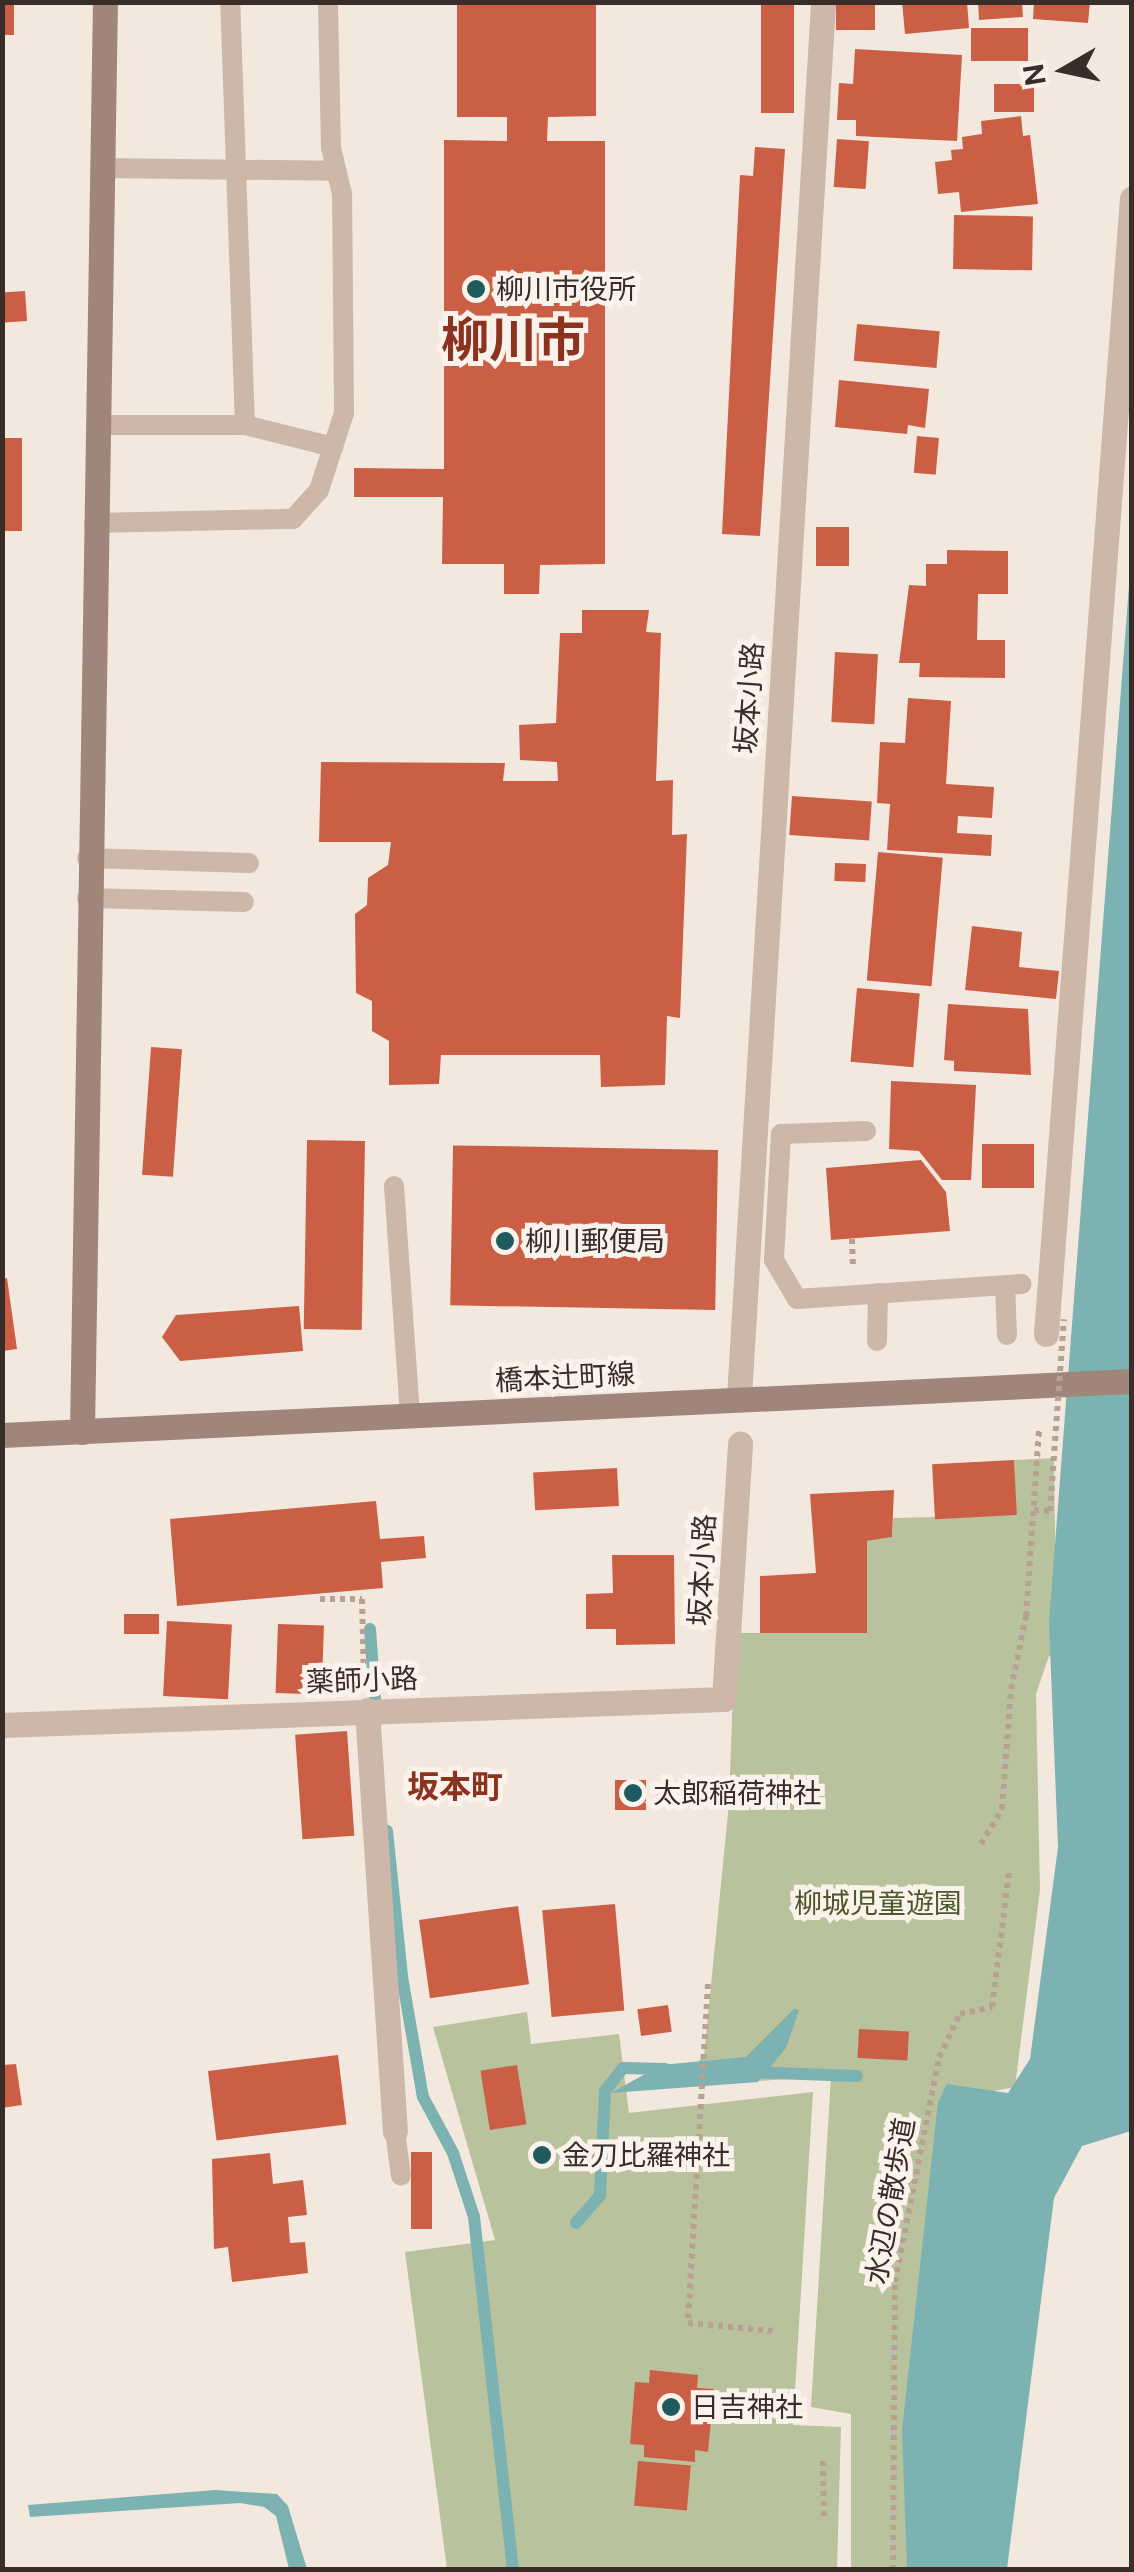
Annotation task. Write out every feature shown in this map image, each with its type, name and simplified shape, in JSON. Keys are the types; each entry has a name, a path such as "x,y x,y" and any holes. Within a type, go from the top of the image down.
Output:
{"street":[{"path":"82,1432 87,858 105,2"},
{"name":"坂本小路","path":"740,1397 752,1134 823,2"},
{"path":"1055,1327 1132,198"},
{"name":"橋本辻町線","path":"2,1435 1132,1381"},
{"name":"坂本小路","path":"724,1700 740,1444"},
{"name":"薬師小路","path":"2,1725 724,1700"},
{"path":"374,1710 395,2131"}],"lane":[{"path":"230,2 245,425"},
{"path":"94,523 293,519 319,490 344,413 342,194 334,171 328,2"},
{"path":"101,168 334,171"},
{"path":"96,426 245,425 333,446"},
{"path":"87,858 248,863"},
{"path":"87,898 244,902"},
{"path":"752,1134 866,1131"},
{"path":"781,1134 774,1260 797,1298 1014,1285 1006,1335"},
{"path":"394,1186 410,1416"},
{"path":"745,1258 774,1260"},
{"path":"877,1341 878,1293"},
{"path":"395,2131 401,2176"}],"path":[{"path":"852,1239 854,1268"},
{"path":"1034,1510 1050,1511 1055,1441 1055,1327"},
{"path":"981,1844 1002,1809 1039,1430"},
{"path":"320,1599 362,1599 374,1710"},
{"path":"657,1792 720,1790"},
{"name":"水辺の散歩道","path":"893,2570 895,2282 939,2057 960,2014 992,2007 1009,1872"},
{"path":"708,1984 688,2323 774,2331"},
{"path":"570,2154 698,2166"},
{"path":"824,2461 824,2518"}],"green space":[{"name":"柳城児童遊園","path":"1054,1458 1056,1602 1081,1658 1049,1656 1036,1694 1040,1890 1015,2087 983,2093 947,2085 917,2569 851,2569 851,2414 811,2407 831,2076 669,2087 704,2056 729,1803 735,1633 867,1633 867,1541 892,1537 893,1518 1016,1515 1014,1460"},
{"path":"527,2012 531,2044 619,2034 629,2113 813,2092 793,2425 841,2427 837,2569 447,2569 405,2252 495,2240 433,2027"}],"water":[{"path":"1131,560 1131,2131 1082,2146 1054,2198 1007,2569 907,2570 902,2430 938,2102 947,2084 1008,2093 1030,2059 1058,1847 1049,1622"},
{"path":"794,2009 799,2010 786,2048 758,2082 611,2093 661,2065 746,2057"},
{"path":"215,2490 277,2494 288,2506 307,2569 289,2569 276,2516 264,2507 240,2503 30,2517 28,2505"}],"building":[{"path":"2,2 14,2 14,35 2,35"},
{"path":"457,2 596,2 596,116 548,117 547,141 605,141 605,564 540,565 539,594 504,594 504,564 442,564 443,497 354,497 354,468 444,469 444,140 507,141 507,117 457,117"},
{"path":"761,2 794,2 794,113 761,113"},
{"path":"836,2 875,2 875,30 836,30"},
{"path":"902,2 967,2 969,28 905,34"},
{"path":"978,2 1022,2 1023,17 979,20"},
{"path":"1034,2 1090,2 1088,23 1033,19"},
{"path":"971,28 1028,28 1028,61 971,61"},
{"path":"855,49 962,55 957,141 856,136 856,120 837,120 839,83 853,84"},
{"path":"994,84 1034,84 1034,112 994,112"},
{"path":"1021,116 1023,136 1030,135 1038,204 961,212 959,192 938,194 935,162 952,160 951,150 963,149 962,137 982,134 981,121"},
{"path":"837,139 869,141 866,189 834,187"},
{"path":"755,147 785,149 760,536 722,534 740,175 753,176"},
{"path":"954,215 1033,216 1032,270 953,269"},
{"path":"25,291 27,321 4,323 2,293"},
{"path":"857,324 940,331 936,368 854,361"},
{"path":"839,380 929,389 925,428 908,425 907,434 835,427"},
{"path":"917,436 939,438 936,475 914,473"},
{"path":"2,438 22,438 22,531 2,531"},
{"path":"816,527 849,527 849,566 816,566"},
{"path":"947,550 1008,551 1008,594 978,594 977,640 1005,640 1005,678 919,677 920,663 899,663 909,585 926,586 926,564 947,564"},
{"path":"582,610 649,610 646,632 661,633 656,781 673,780 672,835 687,834 680,1018 667,1016 665,1085 601,1087 600,1055 441,1055 439,1084 389,1085 389,1041 372,1031 372,1001 356,993 355,914 367,905 368,878 388,865 391,842 319,842 321,762 505,763 503,781 558,781 557,762 520,760 519,725 556,723 560,633 582,633"},
{"path":"835,652 878,654 874,724 831,722"},
{"path":"908,698 951,701 946,784 994,787 992,818 958,816 957,833 992,835 991,856 887,850 890,804 877,803 880,742 905,743"},
{"path":"792,796 872,802 869,840 789,835"},
{"path":"878,852 943,858 932,986 867,981"},
{"path":"835,863 866,864 865,882 834,881"},
{"path":"972,926 1022,932 1019,967 1059,971 1056,999 965,990"},
{"path":"857,988 920,993 913,1067 851,1062"},
{"path":"948,1004 1028,1009 1031,1075 954,1071 954,1061 944,1060"},
{"path":"151,1047 182,1049 173,1177 142,1175"},
{"path":"891,1081 976,1085 971,1180 942,1180 919,1151 889,1149"},
{"path":"307,1140 365,1141 362,1330 304,1329"},
{"path":"982,1144 1034,1144 1034,1188 982,1188"},
{"path":"453,1145 718,1150 715,1310 450,1305"},
{"path":"921,1160 946,1192 950,1231 831,1240 826,1168"},
{"path":"7,1278 17,1349 2,1351 2,1279"},
{"path":"299,1306 303,1351 180,1361 162,1337 176,1315"},
{"path":"1014,1460 1017,1515 935,1519 932,1464"},
{"path":"617,1468 619,1506 535,1510 533,1472"},
{"path":"894,1490 892,1537 867,1541 867,1633 760,1633 760,1576 816,1573 810,1494"},
{"path":"376,1501 380,1539 424,1536 426,1558 381,1562 383,1588 177,1606 170,1519"},
{"path":"612,1555 674,1555 675,1644 616,1645 616,1629 586,1629 586,1594 613,1593"},
{"path":"124,1614 159,1614 159,1634 124,1634"},
{"path":"167,1621 232,1624 228,1699 163,1696"},
{"path":"278,1624 324,1626 322,1695 276,1693"},
{"path":"347,1731 354,1836 302,1839 295,1735"},
{"path":"615,1780 646,1780 646,1810 615,1810"},
{"path":"615,1904 624,2011 552,2017 542,1910"},
{"path":"518,1906 529,1984 430,1998 419,1920"},
{"path":"668,2005 672,2032 641,2036 637,2009"},
{"path":"859,2029 909,2032 907,2061 857,2058"},
{"path":"338,2055 347,2124 217,2140 208,2071"},
{"path":"16,2064 22,2105 2,2108 2,2065"},
{"path":"517,2065 526,2124 490,2130 480,2071"},
{"path":"411,2152 432,2152 432,2229 411,2229"},
{"path":"270,2153 273,2184 303,2180 307,2215 288,2217 290,2243 305,2242 308,2273 232,2282 228,2247 214,2249 212,2159"},
{"path":"650,2370 698,2375 697,2388 714,2389 708,2452 695,2450 695,2462 644,2457 644,2445 630,2444 635,2382 649,2383"},
{"path":"638,2461 691,2466 687,2510 634,2506"}],"waterway":[{"path":"370,1629 376,1712"},
{"path":"387,1831 402,1977 423,2097 453,2153 474,2217 513,2570"},
{"path":"576,2223 600,2195 605,2091 623,2068 665,2069"},
{"path":"750,2072 857,2076"}],"place":[{"name":"柳川市役所","path":"476,289"},
{"name":"柳川郵便局","path":"505,1241"},
{"name":"太郎稲荷神社","path":"633,1793"},
{"name":"金刀比羅神社","path":"542,2155"},
{"name":"日吉神社","path":"671,2407"}],"district":[{"name":"柳川市","path":"513,340"},
{"name":"坂本町","path":"455,1787"}]}
